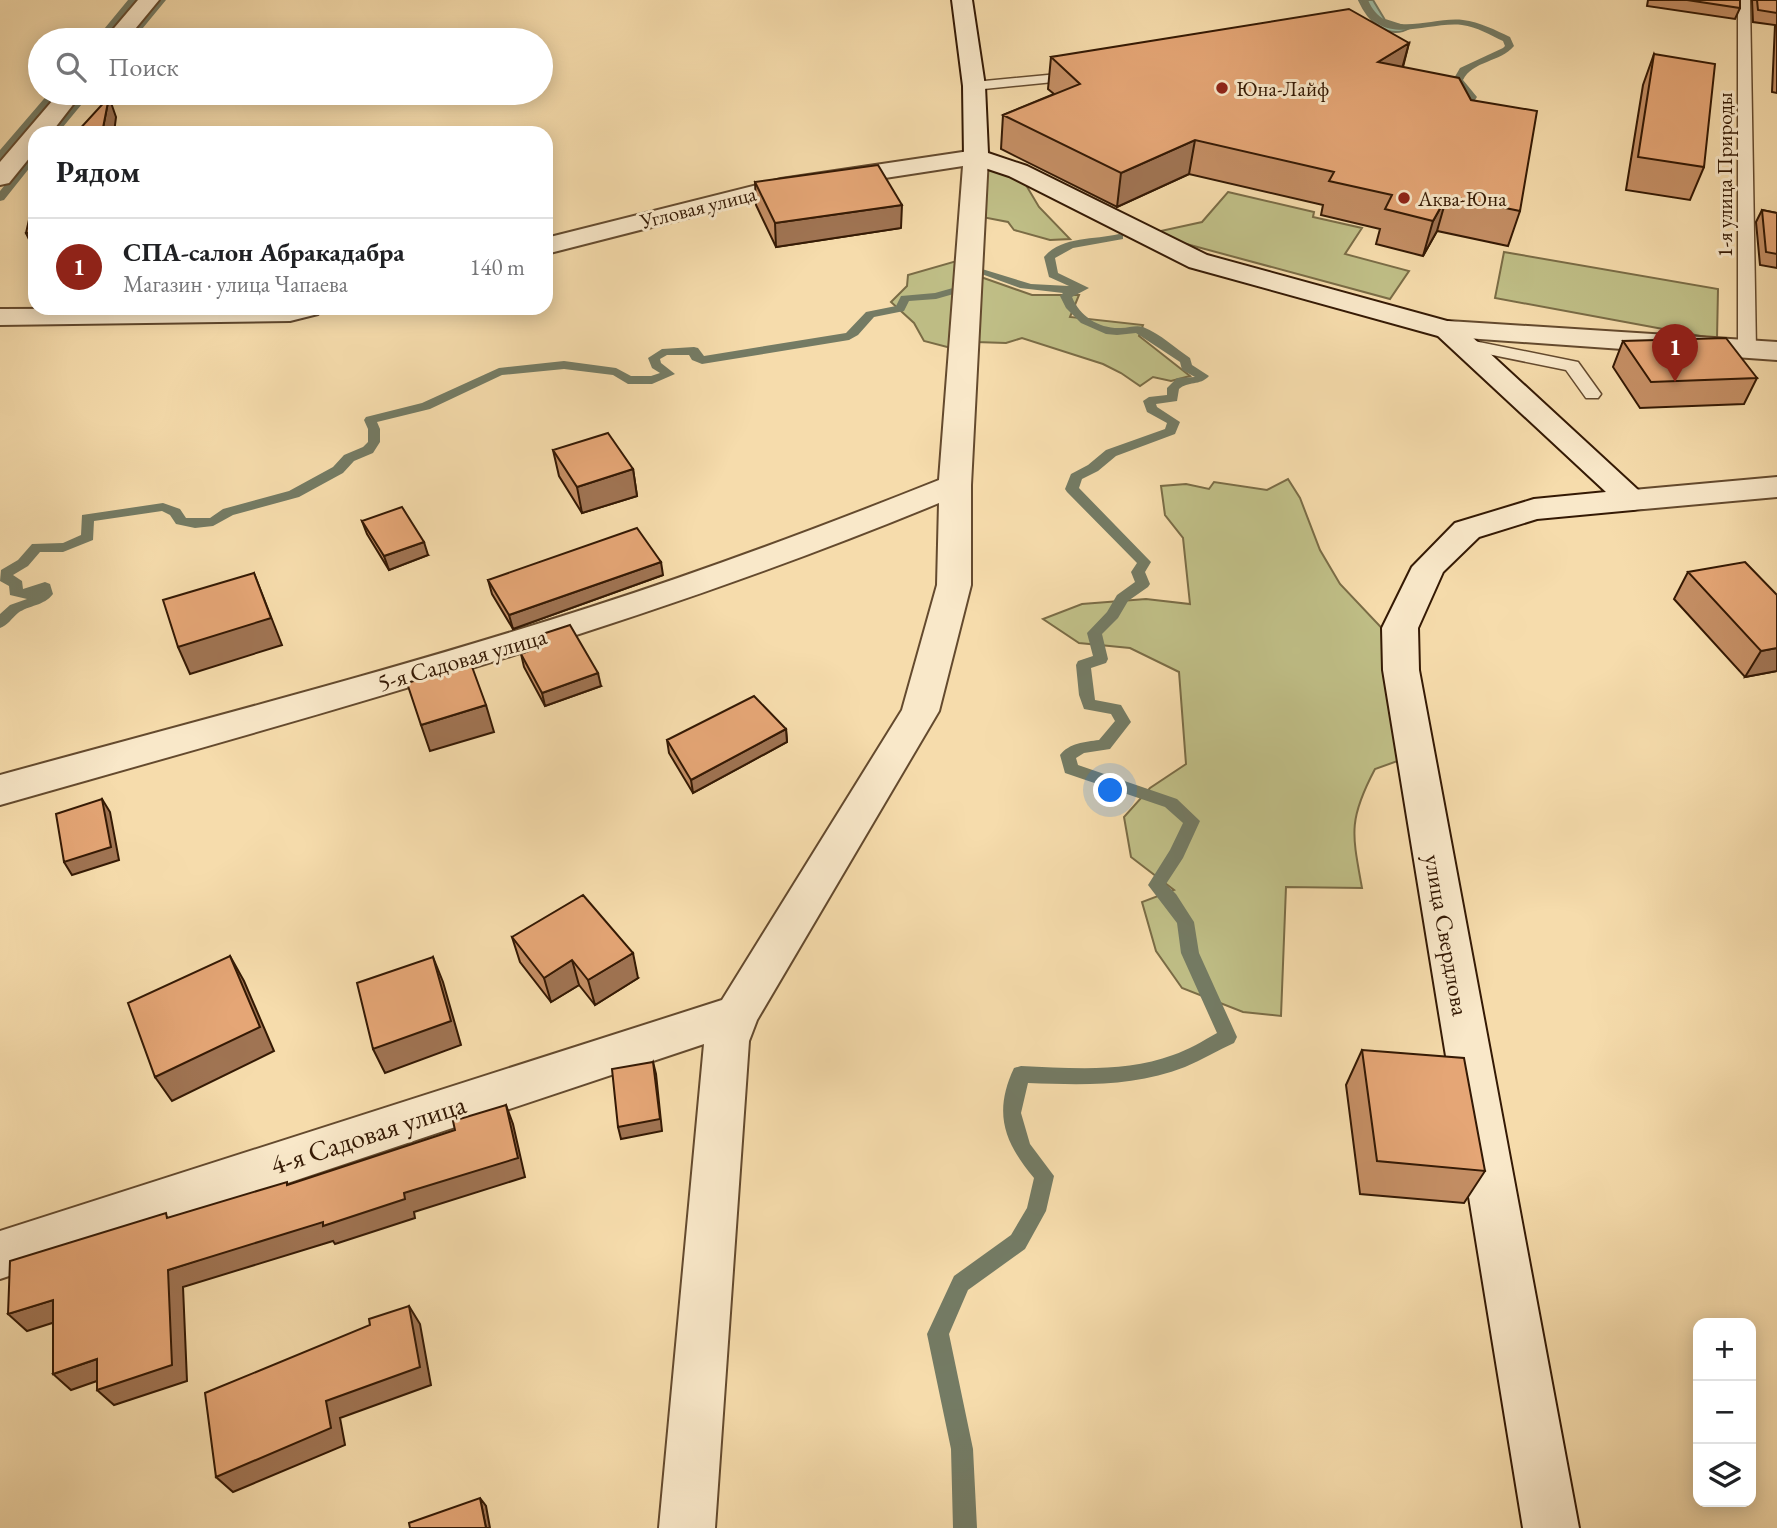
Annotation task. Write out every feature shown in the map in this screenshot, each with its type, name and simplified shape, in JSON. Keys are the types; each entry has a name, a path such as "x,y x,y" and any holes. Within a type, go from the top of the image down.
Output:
{"street":[{"path":"125,28 149,0"},
{"path":"687,1528 727,1041 737,1014 920,711 954,585 955,485 976,157 974,86 962,0"},
{"path":"43,126 61,105"},
{"path":"0,178 28,144"},
{"path":"976,157 1018,171 1198,261 1456,337 1777,351"},
{"name":"Угловая улица","path":"553,244 781,187 976,157"},
{"path":"0,317 145,315"},
{"path":"1456,337 1633,500"},
{"name":"5-я Садовая улица","path":"0,790 515,645 859,526 955,485"},
{"name":"улица Свердлова","path":"1551,1528 1403,684 1400,628 1430,567 1467,530 1534,509 1777,487"},
{"name":"4-я Садовая улица","path":"0,1255 737,1014"}],"lane":[{"name":"1-я улица Природы","path":"1744,0 1747,350"},
{"path":"974,86 1095,74"},
{"path":"1456,337 1572,366 1592,394"}],"shaded area":[{"path":"1359,0 1373,0 1385,20 1410,28 1394,32 1386,30 1373,21"},
{"path":"984,166 1023,180 1039,207 1070,239 1050,240 1014,230 1008,222 982,217"},
{"path":"1228,192 1314,212 1313,217 1362,228 1345,254 1409,271 1390,299 1179,242 1156,232 1202,222"},
{"path":"1504,252 1718,289 1717,339 1495,298"},
{"path":"960,260 951,348 924,341 914,323 891,302 907,286 908,275"},
{"path":"978,276 1032,295 1079,295 1070,317 1143,325 1139,336 1190,376 1171,381 1153,377 1140,386 1103,364 1022,338 1006,343 976,342"},
{"path":"1288,479 1300,498 1320,550 1340,584 1410,658 1420,753 1375,769 1366,786 1356,815 1355,827 1362,888 1286,887 1281,1016 1243,1012 1182,988 1156,951 1142,902 1174,890 1131,857 1124,817 1150,788 1186,764 1179,672 1130,648 1079,643 1043,619 1082,604 1146,599 1190,604 1183,538 1165,515 1161,486 1186,484 1209,489 1214,482 1267,490"}],"building":[{"path":"1687,0 1740,0 1740,8"},
{"path":"1757,0 1777,0 1777,13 1758,10"},
{"path":"1349,9 1409,43 1378,62 1459,78 1471,100 1537,111 1520,211 1447,196 1433,221 1385,209 1392,195 1329,181 1334,172 1195,140 1121,173 1003,115 1080,84 1051,57"},
{"path":"1654,54 1715,64 1704,167 1638,157"},
{"path":"102,105 107,105 103,126 82,126"},
{"path":"878,165 902,205 775,223 755,182"},
{"path":"1762,210 1777,213 1777,254 1766,252"},
{"path":"1726,338 1757,378 1651,382 1623,341"},
{"path":"608,433 633,469 577,487 553,450"},
{"path":"402,507 424,542 384,556 362,521"},
{"path":"637,528 661,562 509,615 488,580"},
{"path":"1745,562 1777,595 1777,648 1761,651 1688,572"},
{"path":"254,573 271,618 178,647 163,600"},
{"path":"570,625 598,673 542,693 521,654 531,650 524,640"},
{"path":"471,664 486,705 421,725 407,683"},
{"path":"754,696 786,729 691,780 667,740"},
{"path":"102,799 111,847 64,862 56,814"},
{"path":"583,895 633,953 588,980 572,960 544,978 512,937"},
{"path":"230,956 260,1027 155,1077 128,1003"},
{"path":"433,957 451,1021 373,1049 357,983"},
{"path":"1362,1050 1464,1058 1485,1171 1377,1161"},
{"path":"653,1062 660,1119 618,1127 612,1069"},
{"path":"506,1105 518,1158 404,1193 405,1199 323,1226 323,1222 168,1270 172,1365 97,1390 97,1359 53,1374 53,1300 8,1314 10,1261 166,1213 167,1218 287,1182 287,1185 455,1130 453,1121"},
{"path":"409,1306 420,1367 326,1401 331,1428 216,1477 205,1393 370,1325 369,1319"},
{"path":"480,1498 486,1528 410,1528 409,1523"}],"waterway":[{"path":"109,28 133,0"},
{"path":"139,28 162,0"},
{"path":"1364,0 1373,14 1391,26 1411,28 1462,22 1507,39 1510,46 1506,50 1463,70 1458,80 1472,97 1468,104 1454,107"},
{"path":"0,156 44,105"},
{"path":"59,126 76,105"},
{"path":"0,198 28,164"},
{"path":"1083,288 1053,275 1049,257 1071,245 1119,237"},
{"path":"982,272 1031,288 1083,288"},
{"path":"0,623 15,608 46,594 45,587 27,594 15,592 17,584 6,579 6,573 23,563 37,547 63,547 88,537 87,518 163,507 175,512 181,521 195,524 213,522 228,512 294,494 338,470 349,458 368,450 374,442 374,429 370,420 426,406 499,372 564,365 616,372 628,380 652,380 669,374 656,365 654,358 662,353 694,351 696,357 702,360 849,336 866,317 900,309 905,298 936,296 967,287"},
{"path":"965,1528 962,1449 938,1334 961,1283 1018,1242 1036,1211 1044,1176 1022,1149 1011,1113 1021,1074 1098,1076 1137,1073 1181,1060 1228,1037 1190,953 1185,922 1170,899 1156,885 1177,853 1192,821 1171,803 1071,769 1068,755 1081,748 1104,745 1123,722 1116,709 1089,705 1083,665 1101,659 1094,633 1113,615 1122,598 1143,584 1138,572 1144,562 1072,489 1076,477 1093,468 1111,453 1171,431 1174,422 1151,409 1149,401 1173,398 1173,388 1181,381 1198,380 1203,376 1186,367 1186,361 1144,332 1137,329 1127,332 1106,330 1085,321 1076,314 1066,296 1083,288"}],"place":[{"name":"Юна-Лайф","path":"1222,88"},
{"name":"Аква-Юна","path":"1404,198"},
{"name":"СПА-салон Абракадабра","path":"1675,382"}]}
